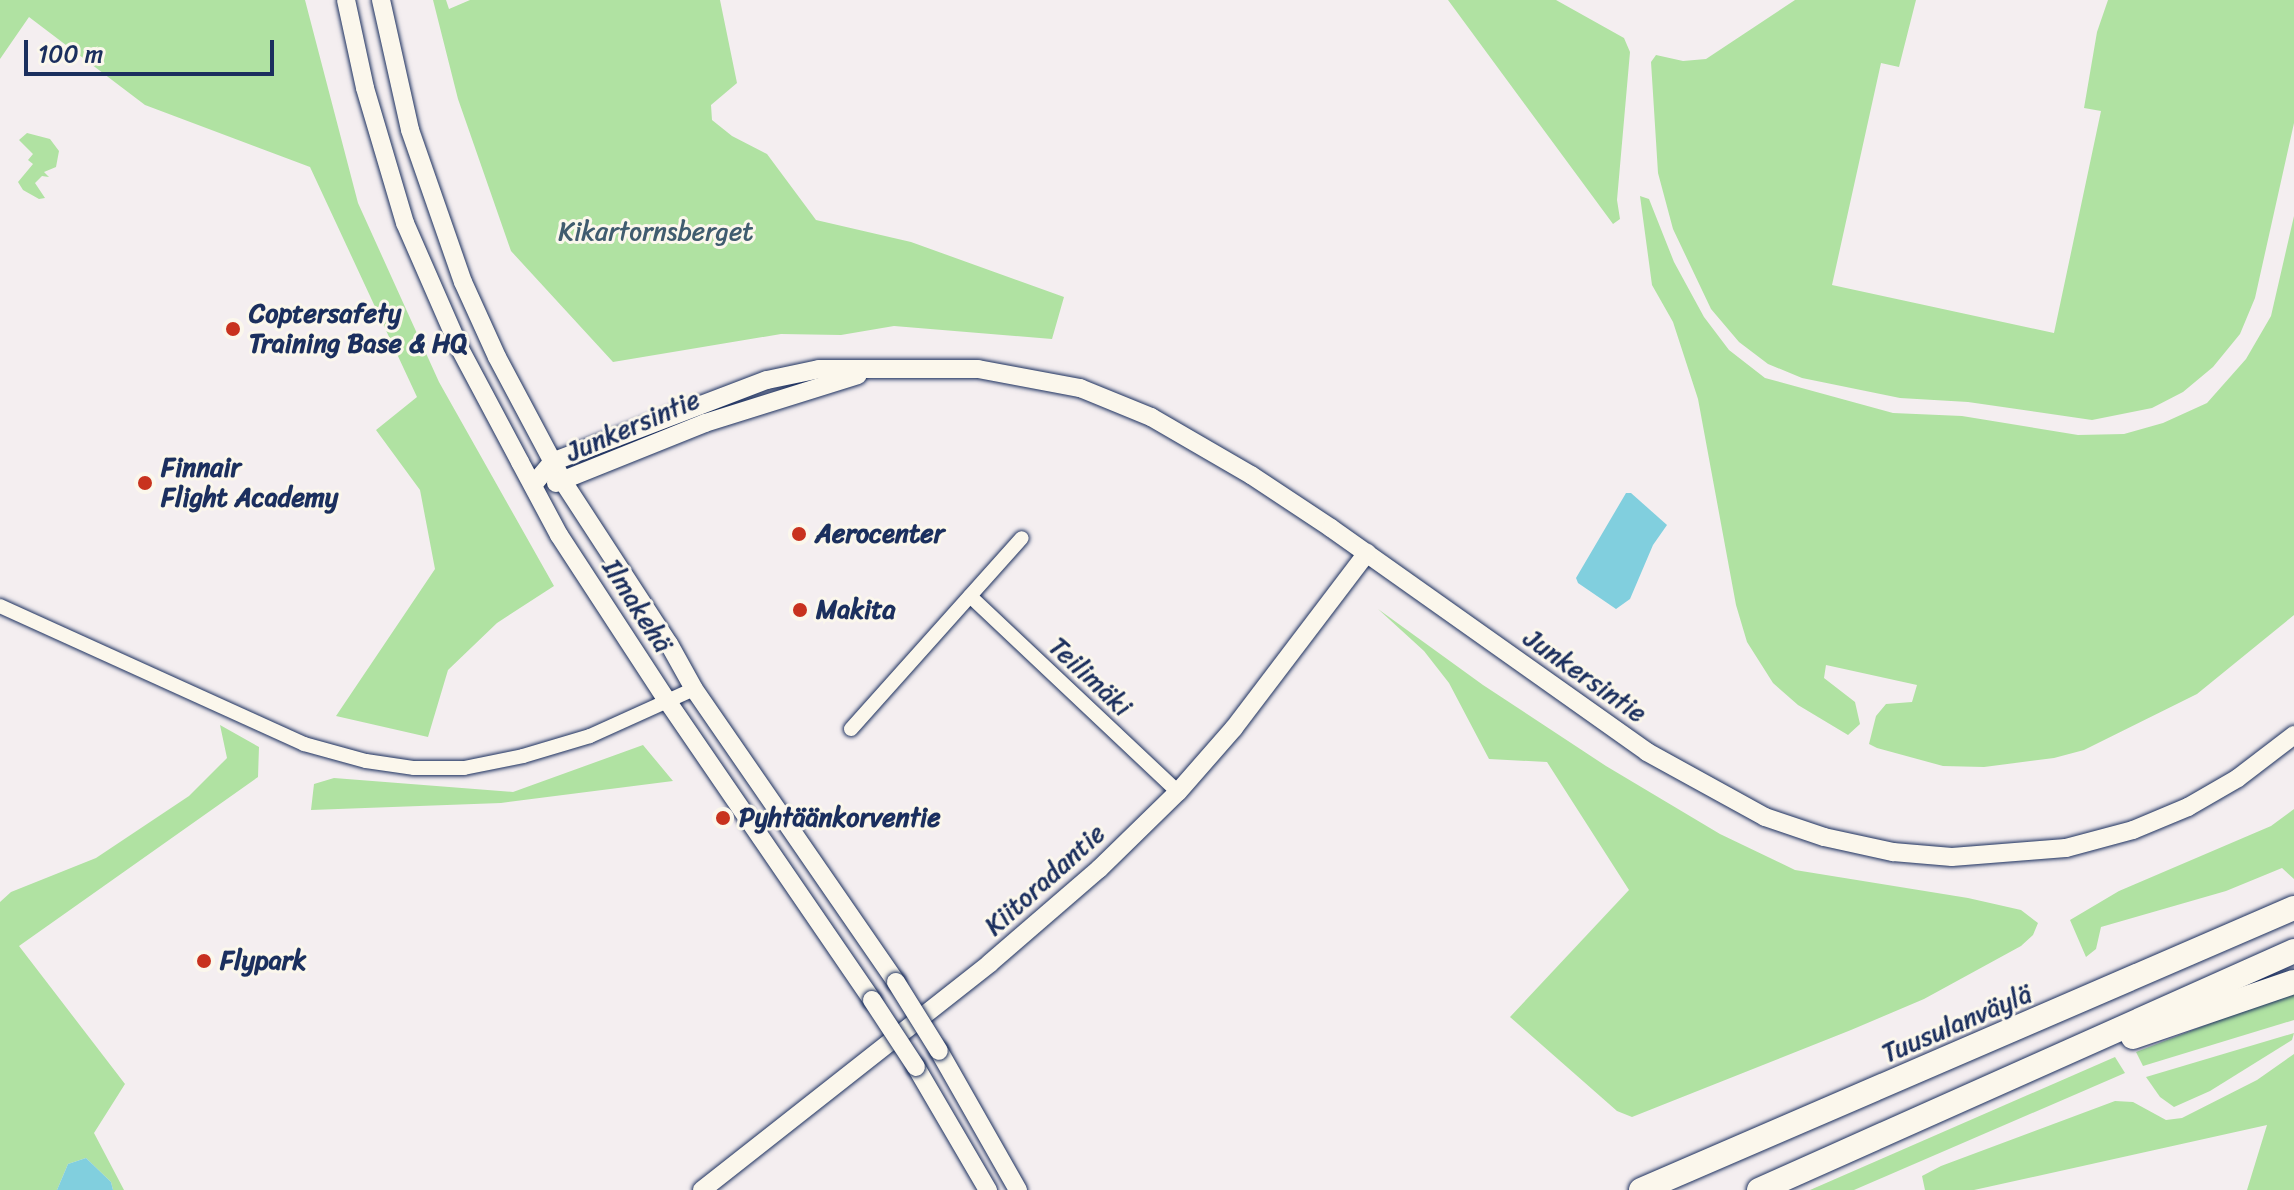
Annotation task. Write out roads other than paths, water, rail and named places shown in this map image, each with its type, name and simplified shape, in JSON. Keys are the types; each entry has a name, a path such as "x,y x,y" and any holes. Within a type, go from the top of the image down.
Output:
{"highway":[{"name":"Tuusulanväylä","path":"1641,1190 2294,908"},
{"path":"1759,1190 2294,951"},
{"path":"2012,1076 2294,982"}],"main road":[{"name":"Ilmakehä","path":"346,0 365,88 405,223 460,349 559,535 668,702 916,1067 988,1190"},
{"name":"Ilmakehä","path":"381,0 410,130 438,218 497,357 552,462 669,644 694,689 896,982 1018,1190"},
{"name":"Junkersintie","path":"533,485 552,462 767,380 819,369 978,369 1080,388 1151,417 1226,460 1367,553 1647,752 1765,817 1809,832 1893,852 1952,857 2012,855 2066,848 2133,830 2188,807 2238,778 2294,735"},
{"name":"Junkersintie","path":"533,485 564,483 705,423 869,371"},
{"name":"Kiitoradantie","path":"702,1190 1055,909 1178,792 1251,707 1367,553"}],"street":[{"path":"851,729 1022,538"},
{"name":"Teilimäki","path":"970,596 1178,792"},
{"path":"0,606 304,744 390,764 464,768 523,756 590,736 694,689"}],"water":[{"path":"1626,493 1631,493 1667,525 1653,545 1630,599 1616,609 1578,583 1576,578"},
{"path":"86,1158 111,1182 113,1190 57,1190 68,1164"}],"place":[{"name":"Coptersafety Training Base & HQ","path":"233,329"},
{"name":"Finnair Flight Academy","path":"145,483"},
{"name":"Aerocenter","path":"799,534"},
{"name":"Makita","path":"800,610"},
{"name":"Pyhtäänkorventie","path":"723,818"},
{"name":"Flypark","path":"204,961"}],"park label":[{"name":"Kikartornsberget","path":"656,232"}]}
